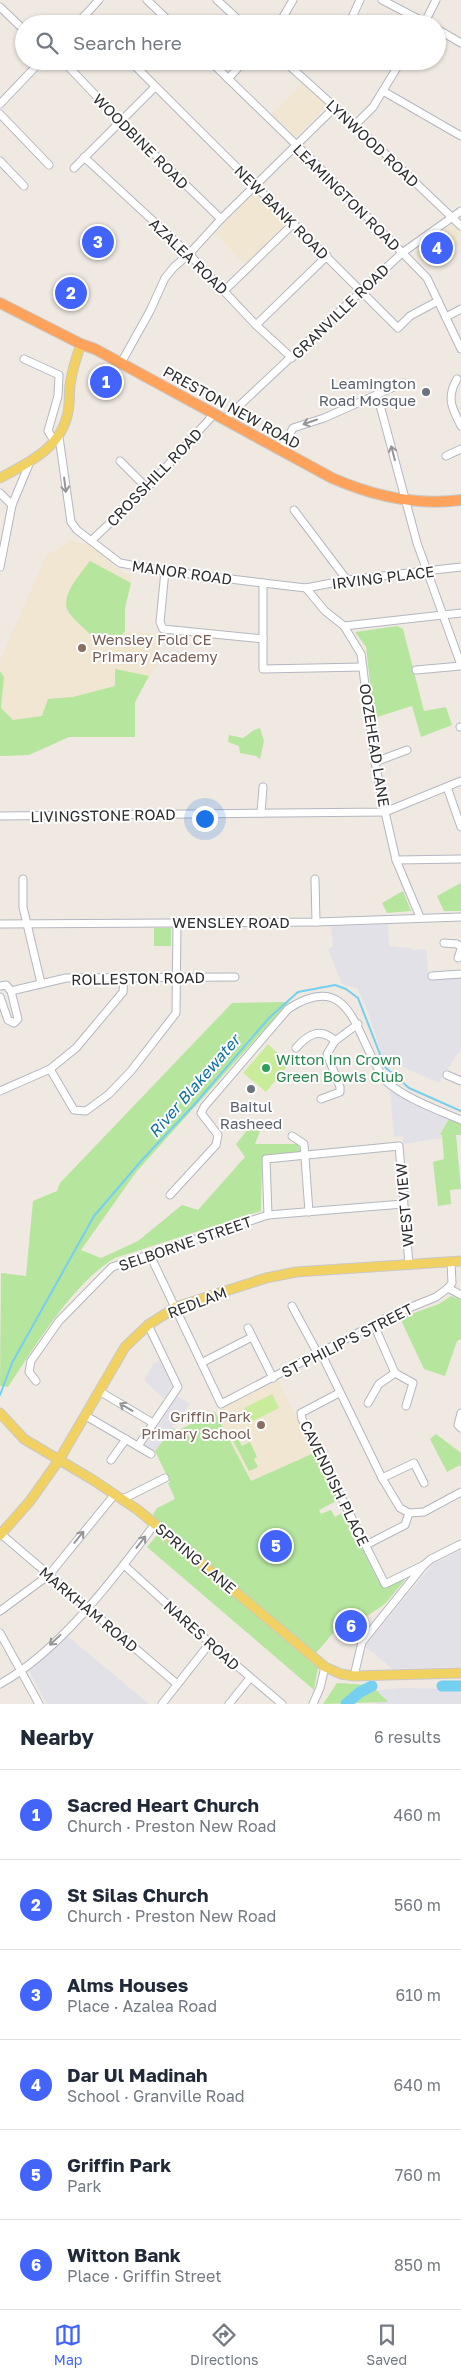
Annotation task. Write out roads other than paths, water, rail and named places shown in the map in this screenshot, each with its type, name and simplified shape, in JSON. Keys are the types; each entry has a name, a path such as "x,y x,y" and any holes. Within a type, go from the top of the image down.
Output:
{"highway":[{"name":"PRESTON NEW ROAD","path":"0,302 81,344 95,349 281,450 352,486 406,500 429,502 461,500"}],"main road":[{"path":"0,478 30,462 57,439 68,412 74,360 81,344"},
{"name":"REDLAM","path":"0,1535 30,1501 59,1460 125,1348 148,1325 176,1307 266,1278 296,1272 461,1261"},
{"name":"SPRING LANE","path":"0,1413 24,1439 123,1499 155,1524 325,1667"},
{"path":"325,1667 341,1674 354,1676 461,1673"}],"street":[{"path":"85,15 99,0"},
{"path":"147,0 163,15"},
{"path":"217,0 233,15"},
{"path":"284,15 293,0"},
{"path":"353,15 360,0"},
{"path":"382,0 411,15"},
{"path":"429,15 436,0"},
{"path":"0,8 15,22"},
{"path":"446,34 461,43"},
{"path":"0,104 32,70"},
{"name":"WOODBINE ROAD","path":"72,70 120,121 220,219"},
{"name":"NEW BANK ROAD","path":"139,70 398,328 410,316 438,300"},
{"name":"LEAMINGTON ROAD","path":"219,70 427,278 461,349"},
{"path":"228,79 236,70"},
{"name":"LYNWOOD ROAD","path":"294,70 461,226"},
{"path":"355,125 372,107 396,70"},
{"path":"74,168 155,87"},
{"path":"383,91 461,136"},
{"path":"121,363 166,278 174,267 189,254 220,219 335,107"},
{"path":"0,114 49,165"},
{"name":"AZALEA ROAD","path":"84,157 189,254 256,325 292,358"},
{"path":"0,162 24,186"},
{"name":"GRANVILLE ROAD","path":"225,420 402,253 461,210"},
{"path":"225,290 294,223"},
{"path":"256,325 327,256"},
{"path":"446,317 461,309"},
{"name":"MANOR ROAD","path":"24,359 59,375 58,396 48,431 57,439 71,522 77,530 120,563 165,572 306,588"},
{"path":"457,379 451,390 452,406 461,426"},
{"path":"281,450 293,428 403,382"},
{"path":"377,394 417,543 461,666 416,670"},
{"name":"CROSSHILL ROAD","path":"91,539 147,488 215,414"},
{"path":"446,456 461,449"},
{"path":"120,461 147,488"},
{"path":"0,567 12,505 30,462"},
{"path":"0,493 12,505"},
{"path":"294,510 347,580"},
{"name":"IRVING PLACE","path":"306,588 347,580 461,566"},
{"path":"165,572 160,622 163,629 263,640"},
{"path":"263,583 263,669 363,667"},
{"name":"OOZEHEAD LANE","path":"306,588 325,611 344,626 361,654 375,762 385,812 396,860 420,918"},
{"path":"344,626 461,613"},
{"path":"375,762 407,750"},
{"path":"385,812 461,781"},
{"path":"261,814 263,787"},
{"path":"447,787 461,827"},
{"name":"LIVINGSTONE ROAD","path":"0,816 385,812"},
{"path":"396,860 461,859"},
{"path":"315,879 316,922"},
{"path":"23,880 23,907 41,983"},
{"name":"WENSLEY ROAD","path":"0,924 316,922 461,917"},
{"path":"50,1069 74,1110 86,1111 132,1072 172,1020 177,1008 177,922"},
{"path":"444,943 457,944 461,948 458,958"},
{"path":"432,976 461,974"},
{"name":"ROLLESTON ROAD","path":"11,991 66,978 235,977"},
{"path":"0,1091 50,1069 76,1048 123,992 124,978"},
{"path":"0,986 6,985 11,991 18,1019 14,1023 8,1020 0,996"},
{"path":"170,1195 216,1145 218,1139 216,1130 206,1121 201,1113 204,1107 288,1009 300,1001 316,996 329,997 351,1012 369,1052 386,1081 414,1098 461,1120"},
{"path":"321,1099 342,1095 327,1054 335,1041 358,1024"},
{"path":"296,1048 302,1040 316,1032 324,1032 335,1041"},
{"path":"448,1075 461,1081"},
{"path":"292,1136 304,1144 309,1212"},
{"name":"WEST VIEW","path":"305,1155 399,1146 409,1264"},
{"path":"268,1215 266,1160 305,1155"},
{"name":"SELBORNE STREET","path":"36,1381 29,1372 31,1361 59,1321 112,1267 268,1215 403,1204"},
{"path":"150,1255 203,1362 252,1337"},
{"path":"451,1262 452,1282 448,1288 461,1295"},
{"name":"ST PHILIP'S STREET","path":"203,1362 221,1404 374,1325 436,1297 448,1288"},
{"path":"292,1306 319,1354 382,1478 400,1508 409,1513 424,1512 461,1492"},
{"path":"138,1446 178,1387 148,1325"},
{"path":"374,1325 395,1373 413,1383 406,1406"},
{"path":"248,1328 273,1378"},
{"path":"368,1403 379,1384 395,1373"},
{"path":"99,1391 152,1423"},
{"name":"CAVENDISH PLACE","path":"339,1393 301,1413 302,1419 385,1584 424,1565"},
{"path":"461,1414 458,1425 461,1428"},
{"path":"86,1416 152,1454"},
{"path":"111,1460 126,1439"},
{"path":"382,1478 414,1463 424,1483"},
{"path":"123,1499 165,1478"},
{"path":"0,1611 49,1575 115,1494"},
{"path":"366,1545 405,1525 409,1513"},
{"path":"0,1684 21,1672 89,1608 155,1524"},
{"name":"MARKHAM ROAD","path":"0,1535 177,1684"},
{"path":"354,1676 362,1642 424,1565 431,1559 461,1544"},
{"name":"NARES ROAD","path":"124,1565 210,1644 282,1704"},
{"path":"0,1633 39,1704"},
{"path":"162,1704 210,1644"},
{"path":"313,1704 320,1688 325,1667"},
{"path":"229,1704 250,1678"}],"waterway":[{"name":"River Blakewater","path":"0,1395 12,1363 94,1216 269,1018 298,992 335,985 346,989 358,998 385,1067 409,1088 461,1111"},
{"path":"346,1704 360,1692 372,1686"},
{"path":"442,1686 461,1686"}],"place":[{"name":"Alms Houses","path":"98,242"},
{"name":"Dar Ul Madinah","path":"437,248"},
{"name":"St Silas Church","path":"71,293"},
{"name":"Sacred Heart Church","path":"106,382"},
{"name":"Leamington Road Mosque","path":"426,392"},
{"name":"Wensley Fold CE Primary Academy","path":"82,648"},
{"name":"Witton Inn Crown Green Bowls Club","path":"266,1068"},
{"name":"Baitul Rasheed","path":"251,1089"},
{"name":"Griffin Park Primary School","path":"261,1425"},
{"name":"Griffin Park","path":"276,1546"},
{"name":"Witton Bank","path":"351,1626"}]}
